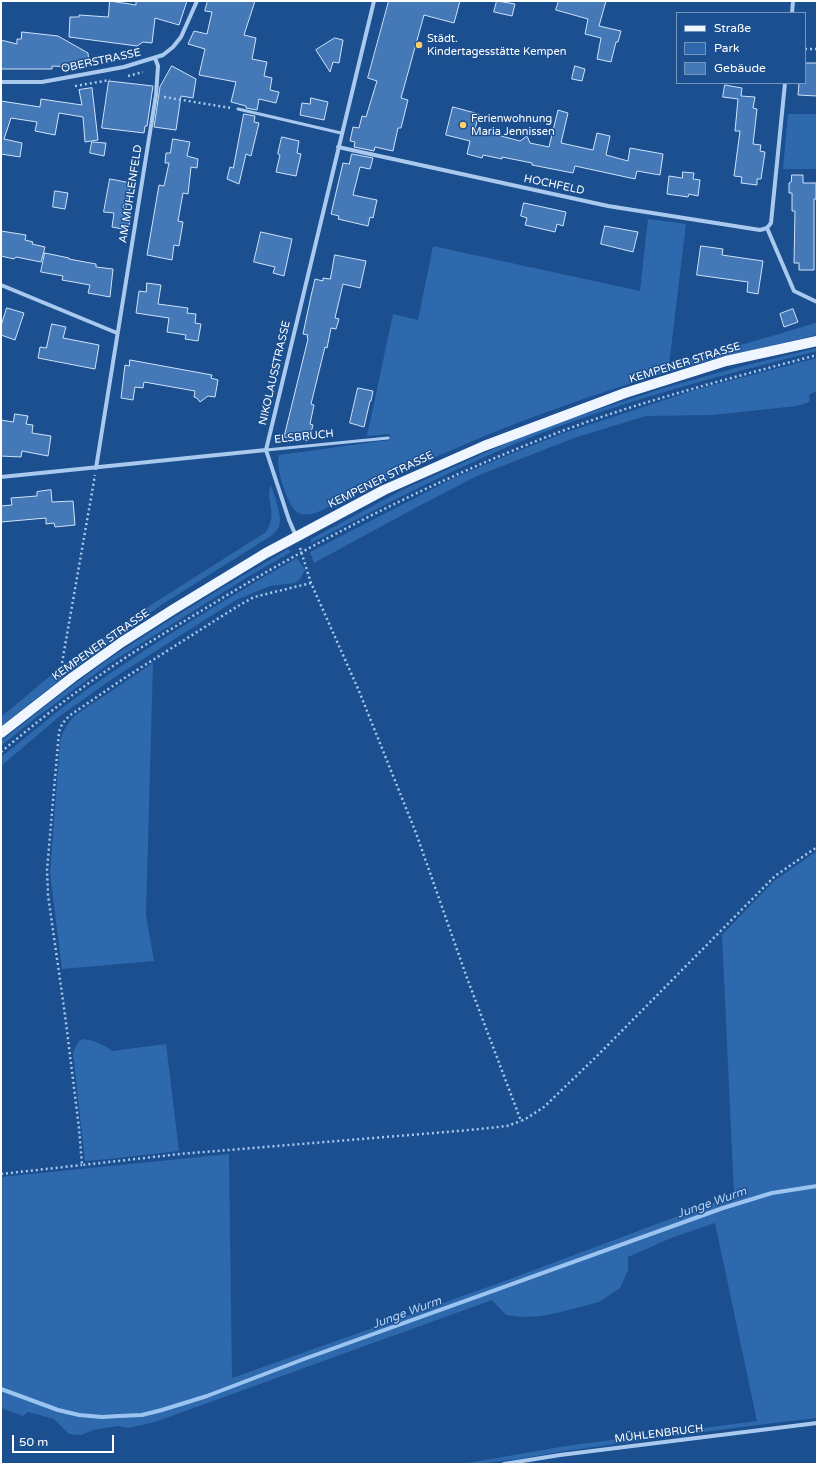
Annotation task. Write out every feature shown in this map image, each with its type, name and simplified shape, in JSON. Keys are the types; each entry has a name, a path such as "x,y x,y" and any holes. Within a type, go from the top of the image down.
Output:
{"main road":[{"name":"KEMPENER STRASSE","path":"1,733 73,677 122,642 213,585 296,536 384,490 484,446 625,393 726,361 817,341"}],"street":[{"name":"OBERSTRASSE","path":"1,82 42,82 124,67 155,58 168,51 181,37 197,1"},
{"name":"NIKOLAUSSTRASSE","path":"266,450 341,133 359,67 374,1"},
{"path":"792,12 793,1"},
{"name":"AM MÜHLENFELD","path":"96,468 156,95 158,66 155,58"},
{"path":"785,84 772,217 771,224 768,228 794,291 817,302"},
{"name":"HOCHFELD","path":"338,147 608,206 752,230 768,228"},
{"path":"1,285 117,333"},
{"path":"1,477 266,450"},
{"name":"ELSBRUCH","path":"266,450 289,520 296,536"},
{"name":"MÜHLENBRUCH","path":"504,1464 560,1455 817,1423"}],"lane":[{"path":"238,109 341,133"},
{"name":"ELSBRUCH","path":"266,450 388,438"}],"path":[{"path":"806,49 817,49"},
{"path":"156,95 238,109"},
{"path":"1,752 75,694 122,660 235,590 302,552 412,494 561,432 634,406 817,355"},
{"path":"62,663 96,468"},
{"path":"296,536 311,583 359,691 416,833 521,1120"},
{"path":"82,1165 65,1015 48,895 47,870 59,732 62,724 69,716 126,677 238,606 254,597 311,583"},
{"path":"1,1174 180,1154 470,1130 507,1126 527,1118 544,1107 624,1029 775,876 817,847"}],"green space":[{"path":"788,114 817,114 817,169 783,169"},
{"path":"648,219 686,224 669,365 815,323 817,323 817,335 726,356 608,391 569,404 472,441 378,483 316,513 302,514 293,508 286,494 280,476 278,461 279,455 389,440 390,434 367,436 393,314 418,320 433,246 640,291"},
{"path":"817,348 817,351 642,399 573,421 539,434 452,472 311,543 311,539 402,490 529,433 667,387 739,367"},
{"path":"817,358 817,391 810,394 810,401 807,403 796,406 714,415 646,416 574,438 477,476 314,563 310,552 454,478 513,453 564,433 698,389"},
{"path":"271,485 278,506 280,522 278,529 271,536 161,605 70,672 1,726 1,717 56,671 154,603 266,532 270,525 271,518 269,491"},
{"path":"288,549 291,552 246,578 110,663 37,717 1,746 1,741 113,656 188,608"},
{"path":"297,558 305,570 300,579 295,583 270,586 236,600 115,677 60,716 1,766 1,757 61,708 82,693 134,657 188,623"},
{"path":"153,663 146,915 154,961 62,969 50,873 61,738 68,724 77,714"},
{"path":"817,851 817,1418 565,1451 507,1461 462,1464 566,1446 757,1421 715,1223 671,1238 628,1257 628,1270 620,1288 599,1302 557,1313 541,1316 521,1317 506,1315 492,1300 155,1422 128,1428 118,1426 93,1430 81,1435 69,1434 54,1419 28,1412 23,1416 4,1409 1,1410 1,1177 229,1154 232,1378 502,1282 734,1195 722,935 774,881"},
{"path":"83,1039 98,1043 112,1051 166,1044 179,1151 85,1161 73,1053 78,1042"}],"building":[{"path":"110,1 136,5 136,1 187,1 179,25 155,18 152,43 143,42 137,46 69,37 70,17 79,17 79,15 108,17"},
{"path":"208,1 255,1 244,35 256,38 252,59 267,62 264,76 272,78 270,90 279,92 276,103 259,99 257,110 246,108 246,106 231,102 236,82 199,75 205,49 188,44 194,31 207,34 212,12 205,11"},
{"path":"389,1 460,1 454,23 424,15 401,98 408,100 401,128 398,128 393,151 375,147 374,151 354,147 355,142 350,141 353,127 359,128 362,116 366,117 377,81 368,78"},
{"path":"497,1 515,4 512,16 494,12"},
{"path":"559,1 606,1 599,26 621,31 618,42 616,42 611,62 597,59 601,38 585,34 588,19 556,10"},
{"path":"22,32 58,36 88,53 89,63 76,67 52,66 52,69 1,69 1,40 17,44 17,39 21,39"},
{"path":"335,38 343,40 339,63 333,62 330,72 316,50"},
{"path":"806,63 817,63 817,96 798,95 799,84 806,84"},
{"path":"172,66 196,79 193,98 181,96 176,130 154,127 160,87"},
{"path":"575,66 585,69 582,81 572,79"},
{"path":"109,81 153,86 147,126 145,126 144,133 102,128"},
{"path":"725,85 742,88 741,96 755,97 753,108 757,109 753,144 761,145 760,151 765,152 761,179 757,179 757,185 741,183 742,177 734,176 740,131 735,131 738,99 723,97"},
{"path":"92,88 98,140 85,142 83,117 59,113 55,135 35,131 37,122 11,118 4,139 22,143 20,157 1,154 1,101 40,107 41,99 82,105 79,90"},
{"path":"311,98 328,102 324,120 300,115 302,103 310,104"},
{"path":"453,107 479,114 475,129 520,141 527,136 530,143 549,147 558,110 568,113 561,143 593,150 597,133 610,136 606,155 628,161 630,148 663,154 660,175 637,171 635,179 575,166 573,173 532,165 532,163 502,157 502,159 483,155 482,158 467,154 470,141 446,135"},
{"path":"244,114 255,116 254,122 259,123 251,156 246,154 239,184 227,179 230,167 233,168"},
{"path":"282,137 299,141 297,153 301,154 296,176 276,172"},
{"path":"173,139 190,142 187,156 198,159 197,168 191,167 188,194 183,193 178,221 183,222 179,246 174,245 172,260 147,255 159,185 164,186 169,163 165,163 166,153 170,153"},
{"path":"92,142 106,143 104,156 90,153"},
{"path":"352,154 373,158 370,169 360,167 353,195 377,200 373,218 370,217 368,226 338,219 339,216 331,214 343,163 349,164"},
{"path":"683,172 694,173 693,179 700,180 698,196 689,194 688,197 667,194 669,176 682,178"},
{"path":"792,175 803,175 803,183 816,183 816,199 814,199 814,270 799,270 799,263 794,263 795,211 792,211 792,193 789,193 789,183 791,182"},
{"path":"110,179 131,183 125,215 131,216 128,230 112,227 114,213 104,212"},
{"path":"55,191 68,193 65,209 53,207"},
{"path":"524,203 566,212 563,226 557,224 555,232 525,225 527,218 521,216"},
{"path":"605,226 638,232 633,252 601,244"},
{"path":"1,231 26,235 25,240 33,242 32,244 45,247 41,262 16,257 14,259 1,256"},
{"path":"261,232 292,239 284,276 273,273 275,267 254,262"},
{"path":"701,246 723,249 722,255 763,261 758,294 747,292 748,282 697,275"},
{"path":"45,253 96,264 96,267 113,269 110,297 88,293 90,285 62,280 63,276 41,272"},
{"path":"335,255 366,261 360,288 343,284 335,318 339,319 336,329 331,328 327,348 325,347 311,404 314,405 310,424 313,425 309,440 293,441 293,439 284,437 308,339 308,335 303,334 311,296 315,279 323,281 323,278 330,279"},
{"path":"147,283 161,285 158,304 188,308 187,313 196,314 195,323 201,324 198,341 185,339 186,335 167,332 169,318 136,313 139,291 146,292"},
{"path":"7,308 24,313 15,340 1,335 1,326"},
{"path":"793,309 798,322 784,327 780,314"},
{"path":"52,324 66,327 63,338 99,345 95,369 38,358 40,347 46,348"},
{"path":"130,360 212,375 211,378 218,380 215,397 208,396 200,402 194,397 195,391 144,382 143,388 135,387 133,400 121,398 125,365 129,366"},
{"path":"358,388 373,391 364,427 350,423"},
{"path":"15,414 28,416 26,424 33,425 32,433 51,436 48,456 22,451 21,457 1,456 1,420 13,422"},
{"path":"51,490 52,502 73,501 75,525 55,527 54,523 46,524 46,518 1,522 1,506 12,505 11,498 37,496 37,492"}],"waterway":[{"name":"Junge Wurm","path":"1,1389 58,1410 79,1415 102,1417 142,1415 207,1396 304,1359 723,1208 772,1193 817,1186"}],"place":[{"name":"Städt. Kindertagesstätte Kempen","path":"419,45"},
{"name":"Ferienwohnung Maria Jennissen","path":"463,125"}]}
